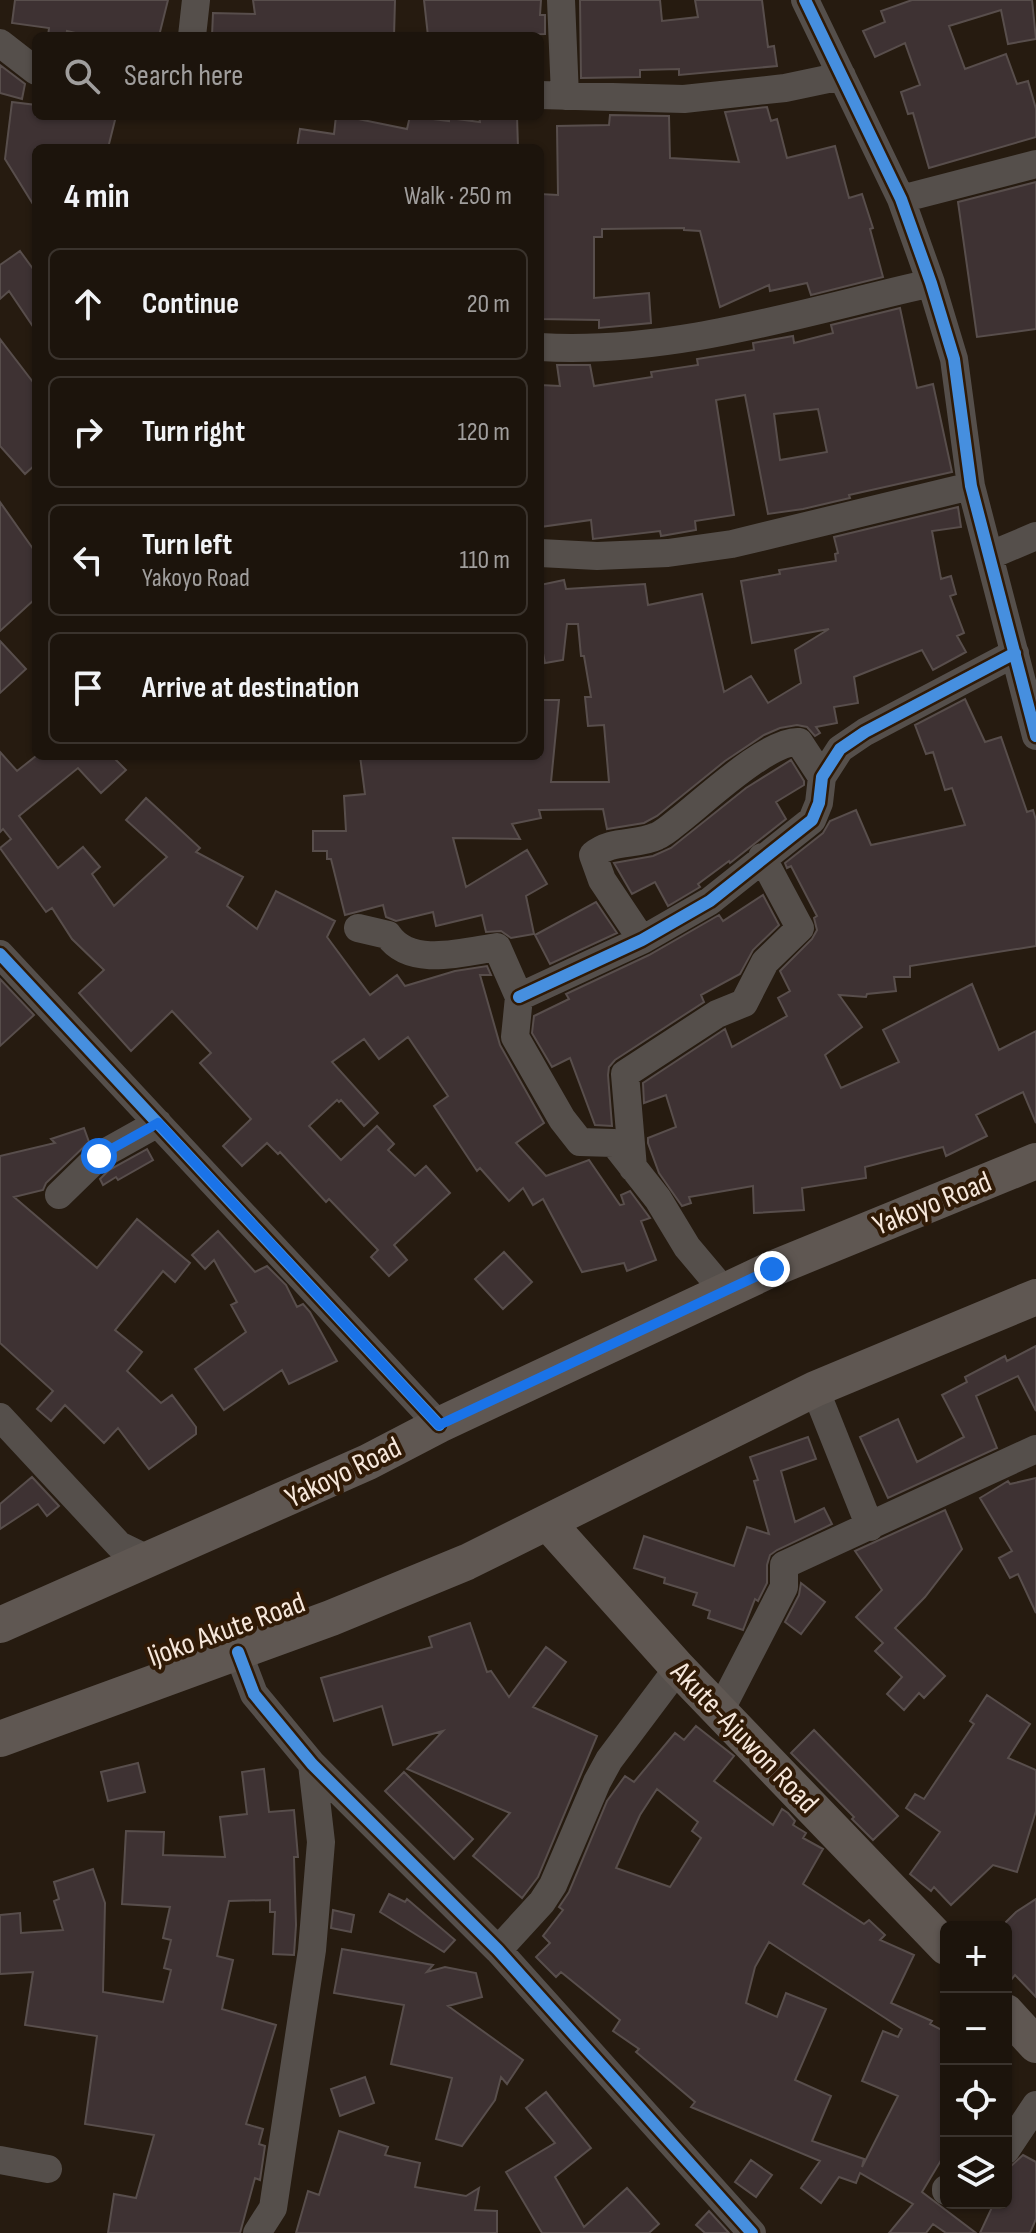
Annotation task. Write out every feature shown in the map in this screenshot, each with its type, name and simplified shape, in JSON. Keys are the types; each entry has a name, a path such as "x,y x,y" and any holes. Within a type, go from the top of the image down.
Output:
{"main road":[{"name":"Yakoyo Road","path":"0,1625 368,1462 439,1425 724,1291 888,1220 1036,1161"},
{"path":"548,1523 815,1389 1036,1297"},
{"name":"Ijoko Akute Road","path":"1,1735 331,1618 467,1562 548,1523"},
{"name":"Akute-Ajuwon Road","path":"548,1523 678,1668 940,1941"},
{"path":"1012,2019 1036,2045"}],"street":[{"path":"192,32 196,0"},
{"path":"561,0 553,95 684,99 785,88 842,76"},
{"path":"805,0 901,199 931,283 954,359 971,486 1036,736"},
{"path":"0,43 32,68"},
{"path":"901,199 1036,164"},
{"path":"544,347 568,349 656,344 931,283"},
{"path":"544,553 597,556 668,553 732,544 971,486"},
{"path":"991,555 1036,536"},
{"path":"519,997 642,940 710,901 812,820 819,803 822,777 840,749 865,732 1015,653"},
{"path":"642,940 602,880 593,855 619,843 658,836 724,782 786,743 799,742 822,777"},
{"path":"633,1168 625,1074 717,1014 744,1003 765,962 800,928 762,857"},
{"path":"358,928 388,935 405,952 444,954 497,947 519,997 515,1037 562,1119 580,1142 614,1143 658,1199 687,1247 724,1291"},
{"path":"0,954 439,1425"},
{"path":"59,1195 99,1156 158,1123"},
{"path":"815,1389 870,1527"},
{"path":"0,1417 119,1545 150,1560"},
{"path":"720,1711 784,1587 784,1565 1036,1449"},
{"path":"238,1652 254,1694 312,1764 498,1950 752,2233"},
{"path":"498,1950 542,1902 553,1885 609,1760 678,1668"},
{"path":"257,2233 273,2208 312,1950 321,1842 312,1764"},
{"path":"1012,2141 1036,2105"},
{"path":"0,2160 48,2169"}],"building":[{"path":"15,0 168,0 160,32 48,32 49,28 12,23"},
{"path":"253,0 395,0 394,32 212,32 213,13 255,14"},
{"path":"424,0 541,0 540,15 545,15 545,34 428,32"},
{"path":"580,0 660,0 662,21 698,17 695,0 762,0 768,47 774,46 777,66 679,75 679,69 640,70 640,77 581,78"},
{"path":"912,0 1032,0 1036,39 1008,44 1001,10 949,26 965,69 1006,54 1017,84 1028,81 1036,109 1036,137 929,168 913,113 908,114 901,92 920,85 905,43 875,57 863,31 885,22 881,11"},
{"path":"0,65 25,84 22,99 0,93"},
{"path":"12,102 32,104 32,120 115,120 109,144 32,144 32,203 5,159"},
{"path":"767,107 771,121 777,119 787,158 835,146 849,198 862,194 883,277 811,295 807,283 770,291 769,285 720,307 700,231 684,228 602,229 602,237 594,237 594,298 649,293 651,323 599,328 599,320 544,319 544,194 558,195 557,126 609,125 610,115 669,116 670,158 739,162 725,112"},
{"path":"336,120 363,120 407,129 409,120 517,120 518,144 298,144 300,129 334,134"},
{"path":"1036,182 1036,329 977,337 958,202"},
{"path":"20,251 32,268 32,325 9,291 0,299 0,265"},
{"path":"900,308 917,388 933,384 952,472 849,495 850,498 803,509 768,514 745,395 716,400 734,515 695,521 696,530 661,536 660,531 593,539 591,520 544,526 544,385 560,386 557,365 590,365 594,386 652,377 651,372 698,365 697,359 754,350 753,343 793,336 794,343 833,333 831,325","holes":["818,409 827,452 780,460 774,414"]},
{"path":"0,339 32,381 32,468 25,474 0,446"},
{"path":"0,502 32,547 32,602 0,631"},
{"path":"958,507 961,527 932,531 941,579 951,576 956,594 950,596 964,633 957,636 966,652 933,670 922,650 854,677 858,703 834,707 837,723 816,727 820,733 815,736 807,727 797,725 764,735 644,823 607,829 603,809 539,810 541,818 512,824 520,839 453,838 466,887 527,850 547,884 526,896 534,934 511,938 501,931 486,932 482,915 436,926 433,912 396,921 386,917 383,905 345,915 327,851 313,851 313,831 346,831 344,796 365,794 361,760 544,760 544,700 559,700 551,782 609,782 604,725 588,726 585,697 591,697 584,656 581,656 578,624 567,624 563,660 545,663 544,584 564,580 566,589 645,584 648,605 702,594 724,692 751,676 768,703 801,683 795,650 829,629 752,643 741,581 780,574 779,570 836,561 835,554 838,553 834,537"},
{"path":"0,641 26,669 0,693"},
{"path":"965,699 985,742 1001,737 1027,812 1033,810 1036,820 1036,946 910,966 910,977 894,977 896,991 867,994 866,997 839,995 862,1027 825,1055 841,1088 899,1062 883,1030 972,984 999,1050 1036,1031 1036,1123 1023,1092 976,1115 987,1136 946,1156 943,1147 865,1167 866,1178 802,1188 804,1210 754,1213 753,1186 689,1197 691,1203 682,1206 659,1173 648,1143 648,1138 676,1127 666,1095 644,1103 643,1083 725,1029 732,1047 787,1016 778,998 790,991 780,971 812,939 817,930 814,918 817,916 791,866 787,868 785,863 823,833 830,821 856,810 871,845 965,825 952,788 945,790 933,752 926,754 915,725"},
{"path":"0,752 17,771 32,759 116,760 126,770 101,793 78,768 19,816 58,868 83,847 100,867 92,874 114,906 167,857 126,820 146,798 200,848 196,852 243,877 227,906 257,929 276,891 335,921 327,937 370,995 397,975 405,986 455,971 487,966 491,975 480,975 500,1045 544,1123 516,1143 546,1176 589,1160 620,1205 624,1204 621,1195 630,1191 650,1218 641,1221 656,1260 627,1271 624,1263 582,1272 543,1199 533,1205 523,1188 509,1201 480,1168 477,1171 434,1106 448,1096 408,1037 379,1059 364,1039 332,1062 378,1113 364,1126 341,1100 337,1100 309,1126 341,1160 377,1126 394,1144 388,1150 415,1176 426,1166 450,1193 394,1245 407,1260 389,1276 371,1257 378,1250 329,1199 326,1202 280,1152 278,1154 267,1143 242,1166 223,1146 251,1119 200,1063 211,1053 172,1011 131,1051 79,993 104,970 72,939 52,908 46,912 0,848 11,839 3,829 0,832"},
{"path":"791,760 804,785 776,802 786,819 698,884 700,887 668,906 655,882 632,894 614,863 653,856 671,848 746,788"},
{"path":"763,895 779,925 753,950 740,974 701,995 704,1002 615,1060 609,1067 608,1075 612,1126 595,1125 570,1058 552,1067 532,1033 534,1016 569,999 566,994 649,955 719,915 723,921"},
{"path":"596,902 617,933 550,964 535,935"},
{"path":"0,979 34,1015 0,1046"},
{"path":"84,1128 89,1142 46,1183 43,1190 14,1197 97,1268 137,1219 190,1263 175,1282 163,1271 115,1330 142,1352 127,1371 161,1403 172,1395 196,1427 196,1434 149,1469 118,1428 104,1443 65,1405 51,1421 37,1409 53,1391 0,1343 0,1156 55,1143 51,1139"},
{"path":"147,1149 153,1160 103,1185 100,1179 109,1170"},
{"path":"218,1231 255,1272 267,1266 286,1285 297,1307 303,1304 310,1312 337,1361 289,1384 282,1370 224,1410 195,1369 246,1332 231,1305 237,1302 214,1260 205,1269 192,1255"},
{"path":"504,1252 532,1282 503,1309 475,1279"},
{"path":"1036,1346 1036,1411 1018,1376 976,1396 997,1448 888,1498 860,1437 898,1419 917,1462 964,1437 942,1395 967,1382 965,1377 1005,1356 1007,1361"},
{"path":"808,1437 816,1459 781,1471 795,1522 824,1508 832,1524 770,1555 767,1583 758,1601 755,1599 743,1630 708,1618 710,1611 693,1605 697,1593 664,1583 665,1578 634,1568 644,1536 734,1566 747,1527 769,1534 750,1457"},
{"path":"32,1477 59,1506 47,1516 38,1504 0,1529 0,1504"},
{"path":"1036,1478 1036,1613 1018,1574 1010,1578 999,1558 1012,1551 980,1498 1008,1481 1010,1484"},
{"path":"945,1510 962,1549 925,1597 895,1628 945,1676 924,1698 919,1693 904,1710 887,1694 902,1677 875,1651 883,1643 856,1617 882,1590 855,1551"},
{"path":"801,1583 825,1602 801,1634 785,1622 799,1595"},
{"path":"470,1623 487,1672 491,1671 509,1697 546,1647 566,1662 533,1707 597,1736 538,1877 522,1898 473,1856 510,1813 407,1769 443,1731 393,1745 382,1706 334,1721 321,1678 432,1647 429,1637"},
{"path":"987,1695 1030,1724 1008,1758 1036,1770 1036,1811 1017,1872 993,1865 951,1905 934,1887 931,1891 910,1874 940,1832 906,1808 915,1794 924,1799 974,1724 970,1721"},
{"path":"696,1726 734,1756 714,1781 773,1825 782,1809 795,1821 793,1825 806,1833 803,1838 823,1849 803,1884 864,1924 869,1920 885,1935 880,1940 914,1955 891,2003 932,2021 930,2024 940,2029 940,2162 922,2192 940,2206 940,2209 944,2209 976,2233 946,2233 933,2224 926,2233 889,2233 913,2204 860,2173 856,2183 839,2177 821,2203 801,2188 820,2161 691,2107 695,2102 636,2052 639,2049 613,2031 620,2020 561,1972 556,1977 536,1957 550,1943 543,1936 563,1910 559,1907 569,1892 607,1801 625,1776 634,1782 675,1733 684,1740","holes":["657,1789 698,1822 692,1831 701,1838 670,1887 616,1868 640,1815","769,1942 902,2029 898,2037 883,2031 862,2081 898,2096 862,2167 864,2159 812,2141 831,2096 795,2080 826,2009 786,1993 777,2017 746,2003 755,1967"]},
{"path":"814,1730 898,1816 873,1840 791,1753"},
{"path":"138,1763 145,1792 108,1801 101,1772"},
{"path":"264,1769 269,1812 294,1810 298,1857 294,1857 294,1955 273,1954 275,1912 270,1912 270,1900 229,1901 217,1956 233,1960 222,2009 276,2025 246,2124 263,2129 259,2144 265,2146 260,2180 255,2178 240,2233 108,2233 114,2194 136,2198 154,2135 85,2124 97,2036 25,2025 33,1972 0,1974 0,1915 20,1913 21,1933 63,1930 54,1901 59,1899 54,1882 93,1869 105,1903 103,1992 163,2002 171,1970 164,1968 171,1940 163,1938 170,1907 122,1904 126,1831 164,1832 163,1855 225,1857 220,1817 247,1814 242,1772"},
{"path":"404,1772 473,1839 454,1859 385,1791"},
{"path":"389,1894 405,1902 407,1899 455,1940 444,1952 380,1912"},
{"path":"1036,1899 1036,1997 1015,1975 1012,1979 1012,1921 1007,1921"},
{"path":"333,1910 354,1915 351,1932 331,1928"},
{"path":"342,1949 433,1965 427,1972 445,1967 476,1973 482,1997 448,2006 523,2060 507,2084 501,2077 495,2100 462,2146 436,2139 452,2078 391,2064 404,2005 334,1993"},
{"path":"365,2077 374,2103 340,2116 331,2089"},
{"path":"546,2092 591,2148 555,2177 584,2227 627,2188 659,2224 649,2233 542,2233 506,2172 555,2143 526,2108"},
{"path":"339,2131 388,2147 385,2155 420,2163 415,2187 466,2196 479,2188 475,2210 497,2211 497,2233 296,2233 308,2191 319,2195"},
{"path":"1023,2155 1036,2162 1036,2219 1030,2233 980,2233 991,2209 1012,2209 1012,2165"},
{"path":"751,2160 772,2175 756,2197 735,2182"},
{"path":"709,2211 729,2233 705,2233 696,2225"}],"cycle path":[{"path":"805,0 901,199 931,283 954,359 971,486 1036,736"},
{"path":"519,997 642,940 710,901 812,820 819,803 822,777 840,749 865,732 1015,653"},
{"path":"0,954 439,1425"},
{"path":"238,1652 254,1694 312,1764 498,1950 752,2233"}],"route":[{"path":"99,1156 158,1123 439,1425 772,1269"}]}
